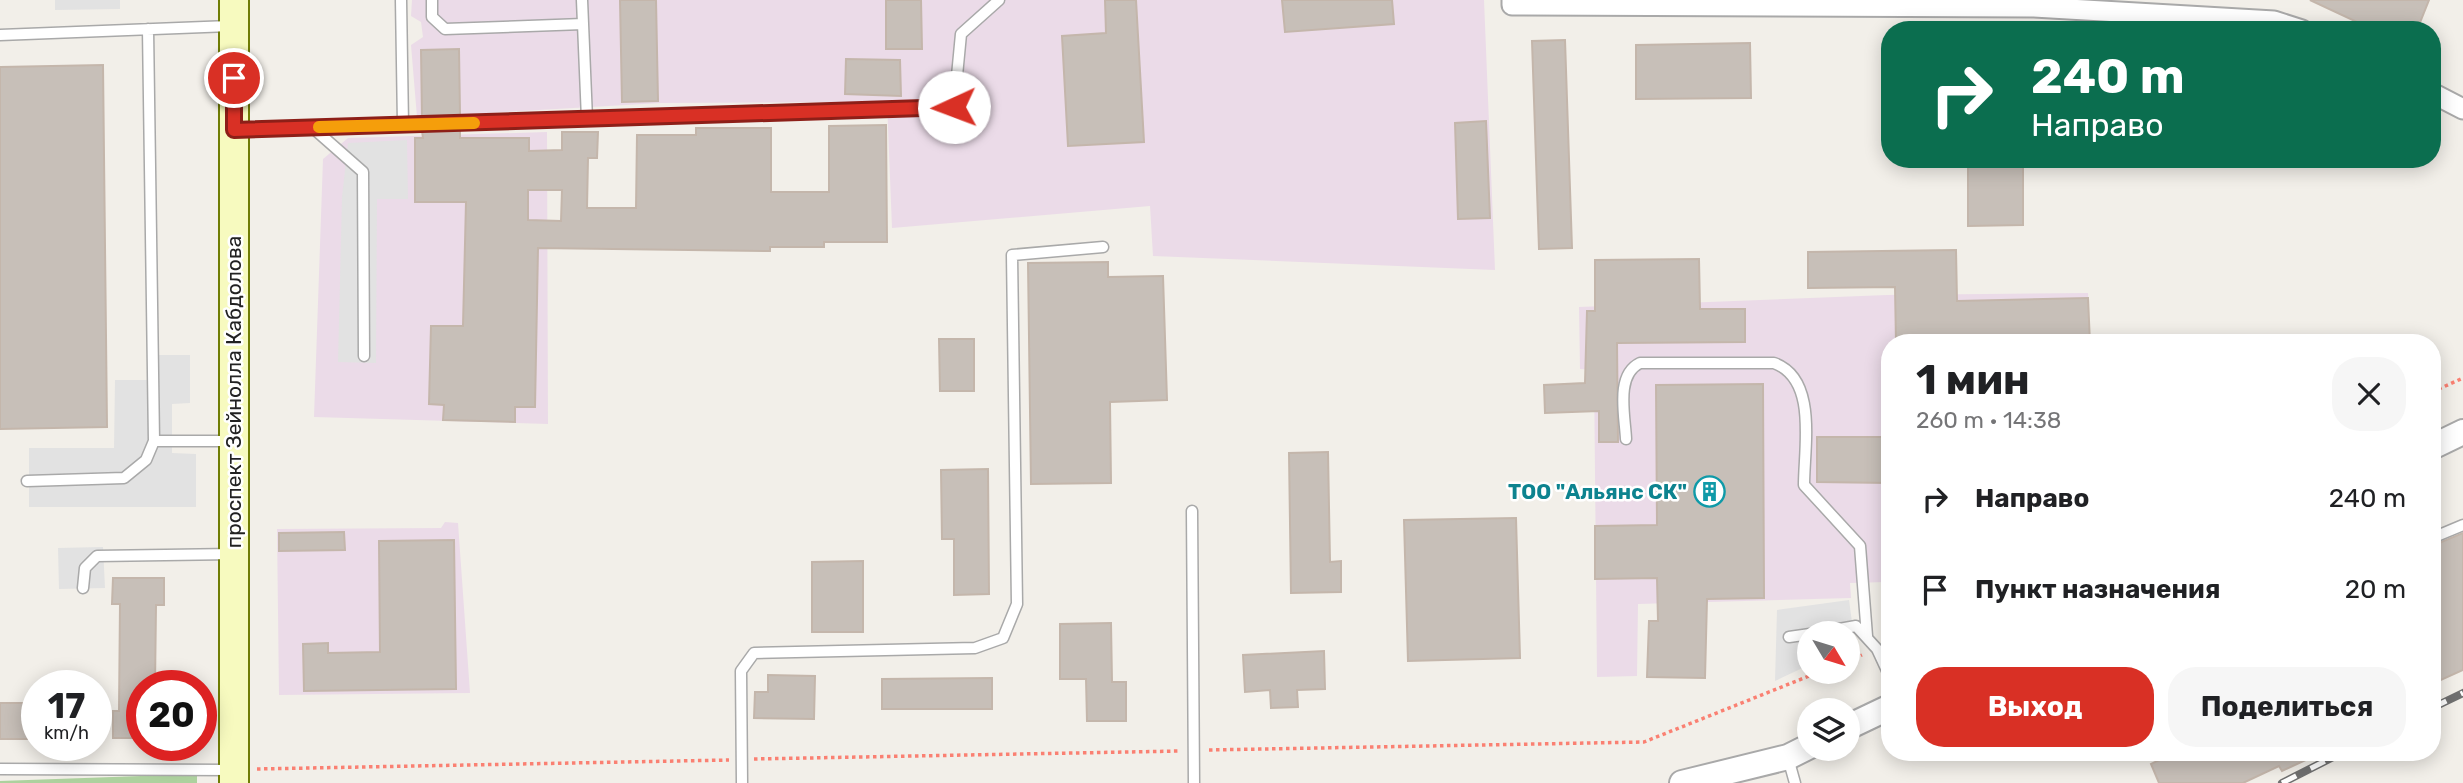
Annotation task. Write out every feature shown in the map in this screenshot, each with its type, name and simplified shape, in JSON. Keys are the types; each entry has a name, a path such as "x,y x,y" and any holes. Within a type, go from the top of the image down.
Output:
{"main road":[{"name":"проспект Зейнолла Кабдолова","path":"234,13 234,776"}],"street":[{"path":"1511,0 1512,5 2034,7 2274,21"},
{"path":"2441,98 2463,109"},
{"path":"2441,443 2463,432"},
{"path":"1860,721 1881,711"},
{"path":"1682,783 1797,753"}],"lane":[{"path":"401,0 402,125"},
{"path":"432,0 432,17 446,29 583,24"},
{"path":"582,0 587,119"},
{"path":"234,130 954,107 961,34 999,0"},
{"path":"0,35 148,29 234,13"},
{"path":"27,481 124,478 146,460 154,441 148,29"},
{"path":"313,128 363,172 364,356"},
{"path":"742,783 741,671 754,653 975,649 1003,638 1017,604 1012,255 1104,247"},
{"path":"1626,439 1624,380 1630,368 1640,363 1774,363 1787,368 1804,393 1804,485 1860,546 1867,636"},
{"path":"154,441 234,440"},
{"path":"1192,511 1194,783"},
{"path":"2441,534 2463,525"},
{"path":"83,588 85,568 97,556 234,554"},
{"path":"1860,630 1867,636 1881,661"},
{"path":"1789,637 1797,636"},
{"path":"1796,783 1798,761"},
{"path":"0,769 234,776"}],"path":[{"path":"2441,388 2463,378"},
{"path":"234,776 742,760 1644,742 1797,681"}],"shaded area":[{"path":"55,0 120,0 120,9 55,10"},
{"path":"412,0 1484,0 1495,270 1153,256 1150,206 892,228 887,102 661,103 417,117 411,45 423,37 421,22 411,16"},
{"path":"547,132 548,424 314,417 323,159 348,138"},
{"path":"407,140 408,199 377,199 376,363 338,362 342,197 348,143"},
{"path":"2088,293 2090,334 1881,334 1881,582 1850,583 1851,598 1638,604 1637,676 1597,677 1594,370 1580,369 1579,307 1887,295"},
{"path":"158,355 190,355 190,403 172,404 172,453 196,454 196,507 29,507 29,448 114,448 115,380 158,380"},
{"path":"445,522 458,523 470,693 279,695 277,529 441,528"},
{"path":"103,547 105,588 59,589 58,548"},
{"path":"1849,600 1852,621 1797,621 1797,671 1775,681 1777,610"}],"green space":[{"path":"197,774 197,783 0,783 0,781"}],"building":[{"path":"620,0 656,0 658,101 622,102"},
{"path":"886,0 921,0 922,49 886,49"},
{"path":"1105,0 1136,0 1144,142 1068,146 1062,36 1106,33"},
{"path":"1282,0 1392,0 1394,24 1285,32"},
{"path":"2310,0 2429,0 2421,21 2355,21"},
{"path":"1565,40 1572,248 1539,249 1532,41"},
{"path":"1750,43 1751,98 1636,99 1636,45"},
{"path":"459,49 460,115 422,117 421,50"},
{"path":"846,59 900,60 901,96 845,94"},
{"path":"103,65 107,427 0,429 0,67"},
{"path":"1486,121 1490,218 1458,219 1455,123"},
{"path":"886,125 887,242 824,242 824,247 770,247 770,251 538,248 535,407 515,407 515,422 443,420 444,405 429,404 431,326 463,326 466,202 415,202 415,138 423,138 422,131 460,130 460,138 529,138 529,151 562,150 562,132 598,132 597,158 588,158 587,208 636,208 637,135 696,135 696,128 771,128 771,192 829,192 829,126","holes":["528,190 562,190 561,221 528,220"]},
{"path":"1968,168 2023,168 2023,225 1968,226"},
{"path":"1956,250 1957,301 2088,298 2090,334 1896,334 1895,287 1808,288 1808,252"},
{"path":"1699,259 1700,309 1745,309 1745,342 1617,343 1618,442 1599,442 1599,411 1545,413 1544,385 1585,383 1587,311 1595,311 1595,260"},
{"path":"1108,262 1108,277 1163,276 1167,400 1110,402 1111,483 1031,484 1028,263"},
{"path":"939,339 974,339 974,391 940,391"},
{"name":"ТОО \"Альянс СК\"","path":"1763,384 1764,598 1707,599 1705,678 1647,677 1649,621 1658,621 1657,578 1595,579 1595,526 1657,525 1656,385"},
{"path":"1817,437 1881,437 1881,483 1817,482"},
{"path":"1328,452 1330,562 1341,561 1341,592 1291,593 1289,453"},
{"path":"988,469 989,594 954,595 954,539 942,539 941,470"},
{"path":"1516,518 1520,658 1408,661 1404,520"},
{"path":"344,532 345,550 279,551 279,533"},
{"path":"2463,533 2463,670 2441,680 2441,542"},
{"path":"454,540 456,689 304,691 303,644 328,643 328,653 380,652 379,541"},
{"path":"863,561 863,632 812,632 812,562"},
{"path":"113,578 164,578 164,605 156,605 155,670 126,670 126,738 113,738 113,711 119,711 120,604 112,604"},
{"path":"1111,623 1112,682 1126,682 1126,721 1087,721 1086,679 1060,679 1060,624"},
{"path":"1324,651 1325,689 1297,690 1298,707 1271,708 1270,690 1245,692 1243,655"},
{"path":"768,675 815,676 814,719 754,718 755,692 768,692"},
{"path":"992,678 992,709 882,709 882,679"},
{"path":"0,703 21,703 21,739 0,739"},
{"path":"2157,761 2304,761 2282,771 2279,766 2243,783 2159,783 2151,764"}],"railway":[{"path":"2441,704 2463,693"},
{"path":"2282,783 2325,761"}],"slow traffic":[{"path":"319,127 474,123"}],"place":[{"name":"ТОО \"Альянс СК\"","path":"1710,492"}],"route":[{"path":"234,78 234,130 954,107"}]}
